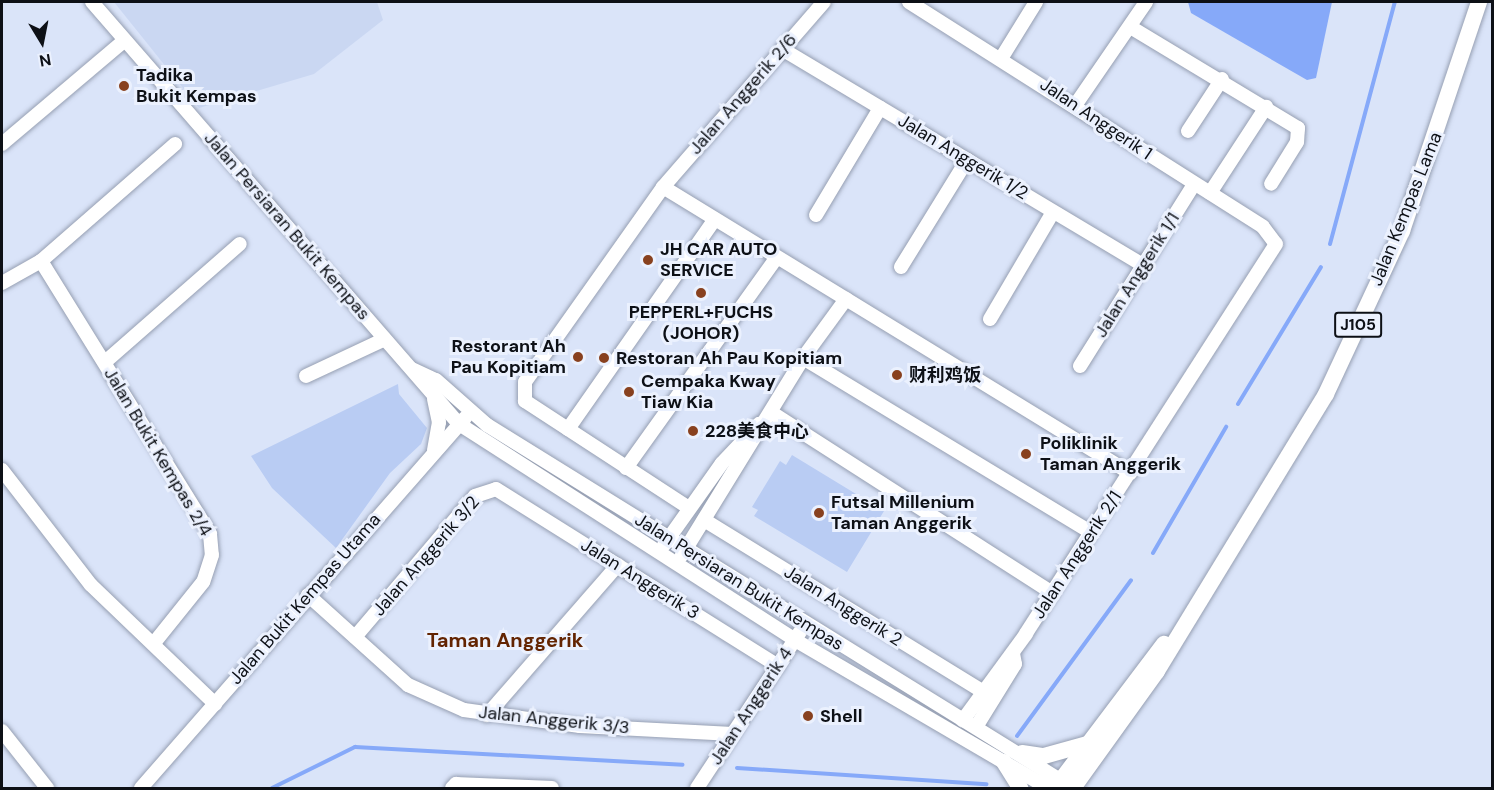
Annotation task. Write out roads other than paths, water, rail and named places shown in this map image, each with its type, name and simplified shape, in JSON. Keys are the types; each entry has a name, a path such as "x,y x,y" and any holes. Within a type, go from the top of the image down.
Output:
{"main road":[{"name":"Jalan Kempas Lama","path":"1065,786 1087,744 1182,624 1290,460 1326,393 1402,231 1479,2"},
{"name":"Jalan Kempas Lama","path":"1065,786 1157,671 1182,624"},
{"path":"1022,753 1044,756 1087,744"},
{"path":"1004,762 1020,789"}],"street":[{"name":"Jalan Persiaran Bukit Kempas","path":"92,2 412,369 434,398 459,424 795,640 1048,789"},
{"name":"Jalan Anggerik 2/6","path":"568,429 525,401 525,382 663,187 824,2"},
{"name":"Jalan Anggerik 1","path":"909,2 1076,104 1194,184 1263,227 1276,244"},
{"path":"1002,57 1036,2"},
{"path":"1076,104 1132,28 1146,2"},
{"path":"1132,28 1222,79 1298,128 1297,142 1271,184"},
{"path":"2,144 124,41"},
{"name":"Jalan Anggerik 1/2","path":"782,49 1144,266"},
{"path":"1188,131 1222,79"},
{"path":"1210,193 1266,107"},
{"path":"816,215 880,108"},
{"path":"2,283 41,261 175,144"},
{"path":"901,267 967,160"},
{"name":"Jalan Anggerik 1/1","path":"1080,366 1194,184"},
{"path":"663,187 1130,473"},
{"path":"990,319 1053,212"},
{"path":"689,508 568,429 715,219"},
{"path":"105,362 240,244"},
{"name":"Jalan Anggerik 2/1","path":"969,724 982,691 1005,656 1013,654 1276,244"},
{"path":"626,468 777,258"},
{"name":"Jalan Bukit Kempas 2/4","path":"41,261 210,534 212,555 203,582 154,643"},
{"path":"675,564 772,413 803,358 846,299"},
{"path":"306,376 385,339"},
{"path":"803,358 1090,532"},
{"name":"Jalan Persiaran Bukit Kempas","path":"412,369 471,411 668,538 969,724 1022,753 1065,786"},
{"path":"434,398 438,422 434,450"},
{"name":"Jalan Bukit Kempas Utama","path":"141,789 434,450 471,411"},
{"path":"658,553 737,445 772,413"},
{"path":"772,413 1052,593"},
{"path":"2,470 91,585 215,704"},
{"name":"Jalan Anggerik 3/2","path":"355,637 475,496 485,489 504,491"},
{"name":"Jalan Anggerik 3","path":"504,491 777,666"},
{"name":"Jalan Anggerik 2","path":"704,520 982,691"},
{"path":"487,715 618,565"},
{"name":"Jalan Anggerik 3/3","path":"308,595 408,685 487,715 733,734"},
{"name":"Jalan Anggerik 4","path":"697,789 806,624"},
{"name":"Jalan Anggerik 2/1","path":"969,724 1015,664 1013,654"},
{"path":"2,731 43,787"},
{"path":"452,789 456,784 552,789"}],"water":[{"path":"1188,2 1332,2 1316,78 1307,80 1191,13"}],"waterway":[{"path":"1330,244 1395,2"},
{"path":"1238,404 1321,267"},
{"path":"1153,553 1226,427"},
{"path":"1017,736 1131,580"},
{"path":"272,788 355,747 683,765"},
{"path":"737,768 986,784"}],"place":[{"name":"Tadika Bukit Kempas","path":"124,86"},
{"name":"JH CAR AUTO SERVICE","path":"648,260"},
{"name":"PEPPERL+FUCHS (JOHOR)","path":"701,293"},
{"name":"Restorant Ah Pau Kopitiam","path":"578,357"},
{"name":"Restoran Ah Pau Kopitiam","path":"604,358"},
{"name":"财利鸡饭","path":"897,375"},
{"name":"Cempaka Kway Tiaw Kia","path":"629,392"},
{"name":"228美食中心","path":"693,431"},
{"name":"Poliklinik Taman Anggerik","path":"1026,454"},
{"name":"Futsal Millenium Taman Anggerik","path":"819,513"},
{"name":"Shell","path":"808,716"}],"district":[{"name":"Taman Anggerik","path":"505,640"}]}
